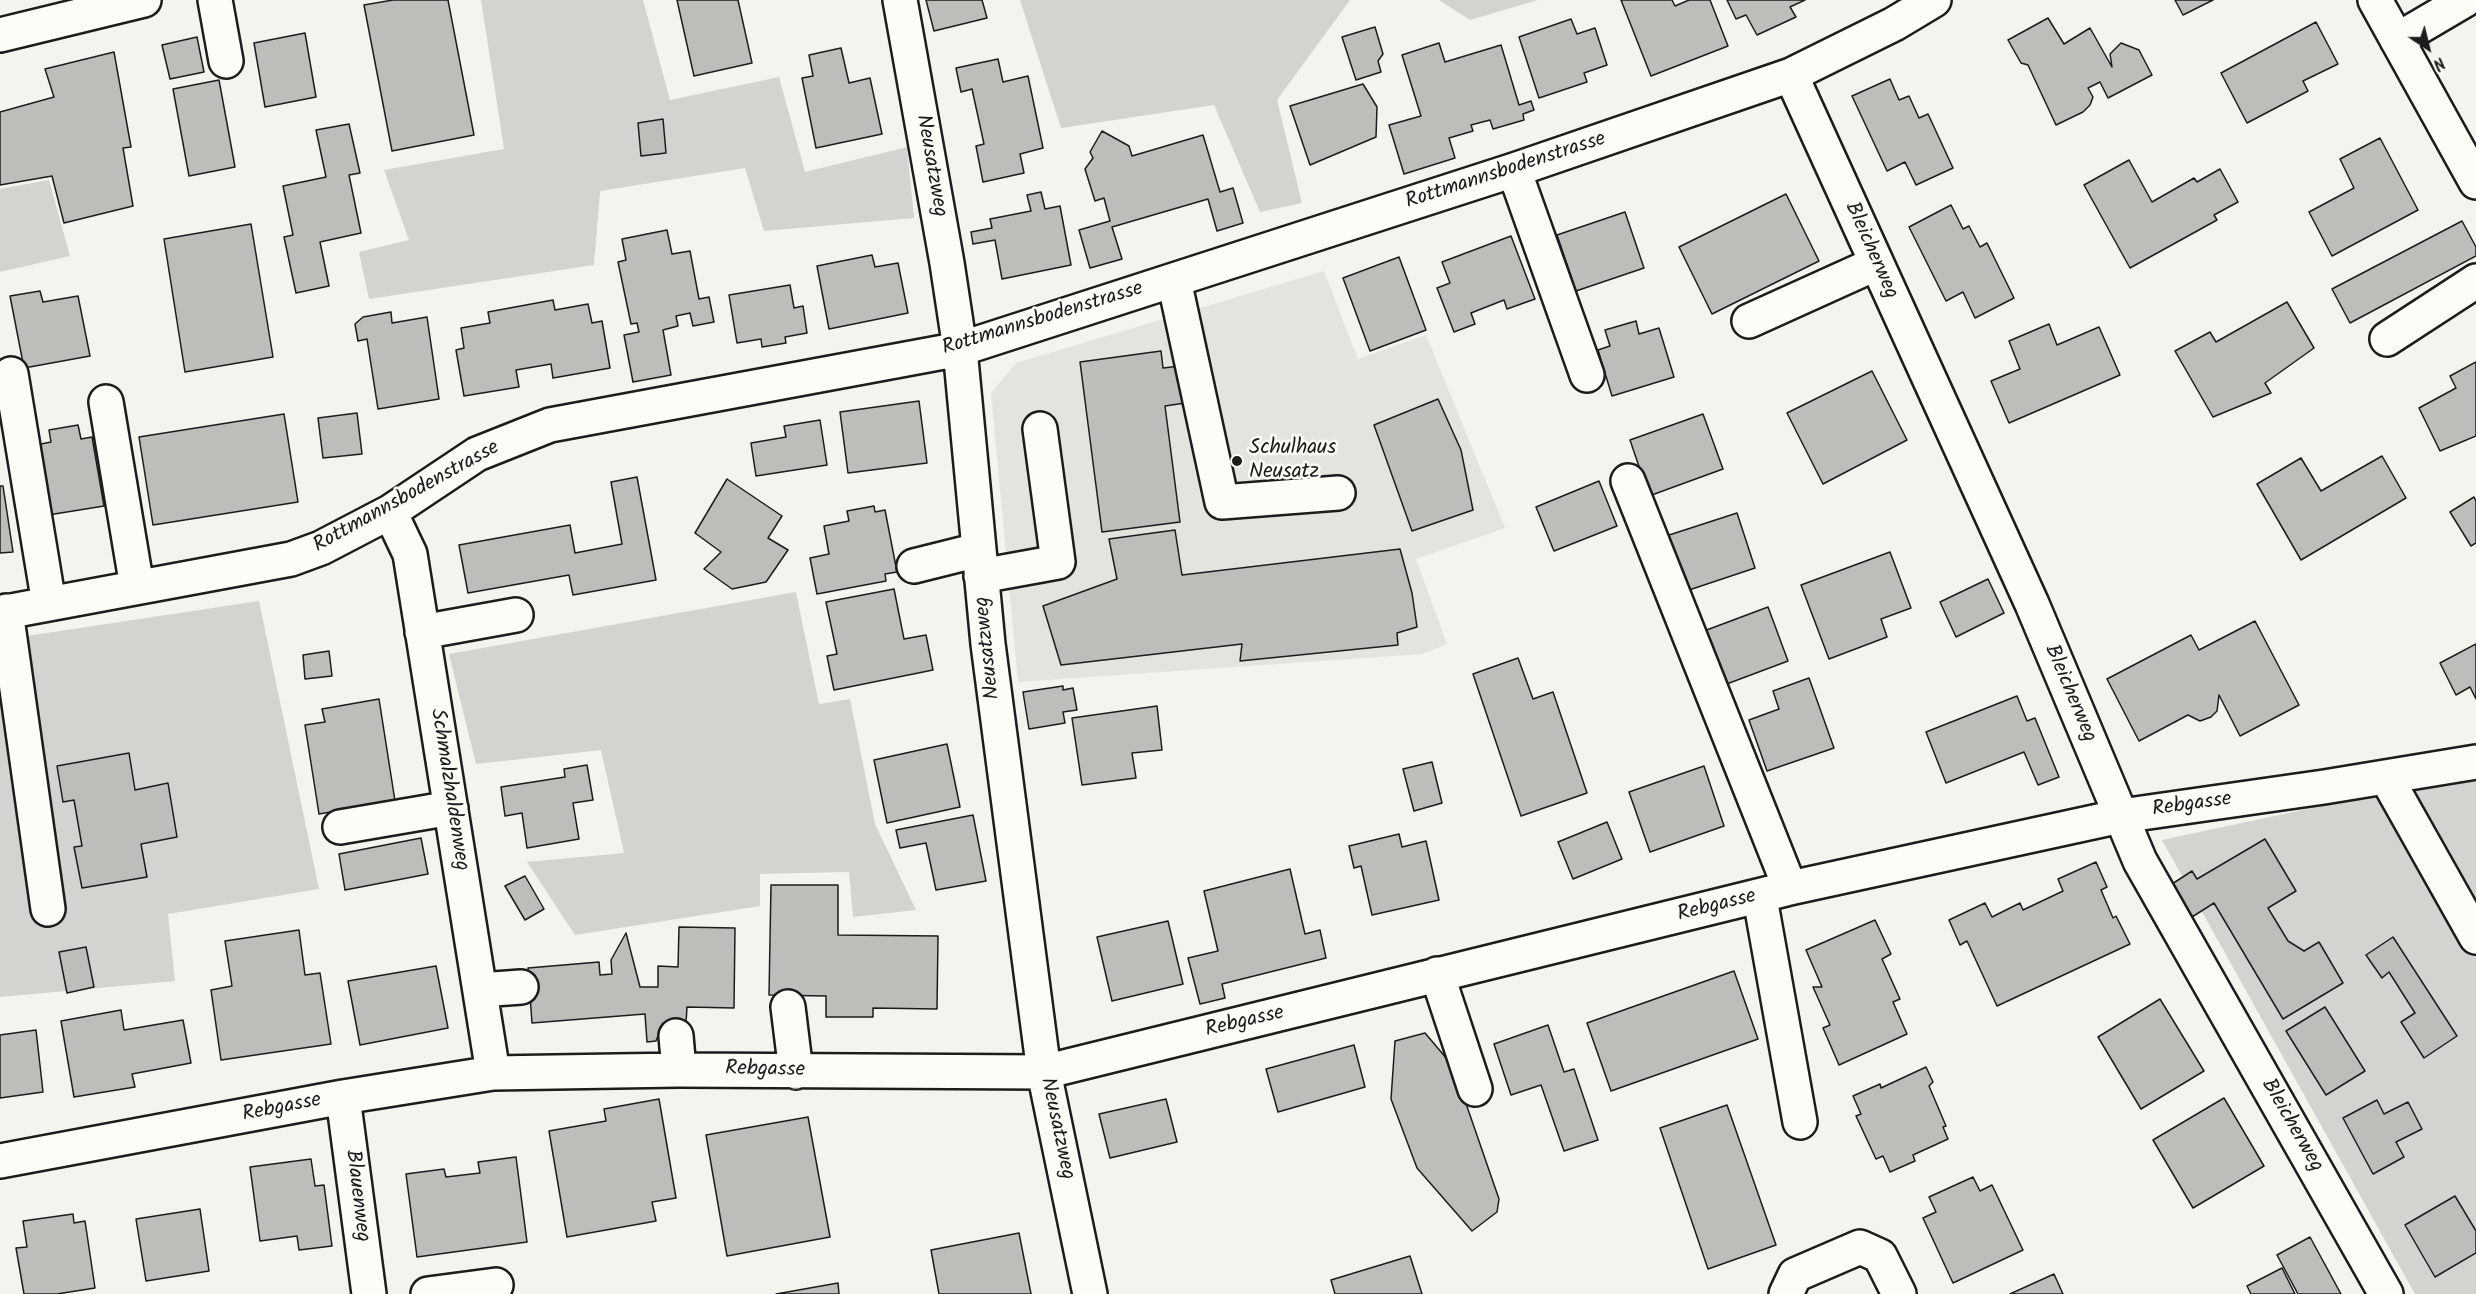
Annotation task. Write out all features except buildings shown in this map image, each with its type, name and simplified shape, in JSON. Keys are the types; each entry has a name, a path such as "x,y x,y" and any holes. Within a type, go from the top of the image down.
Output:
{"street":[{"path":"214,0 226,61"},
{"name":"Neusatzweg","path":"900,0 960,349 988,644 1044,1072 1090,1294"},
{"name":"Rottmannsbodenstrasse","path":"3,612 291,559 321,548 390,512 477,454 550,425 960,349 1514,170 1791,75 1888,12 1935,0"},
{"path":"2375,0 2471,160"},
{"path":"2397,40 2465,0"},
{"path":"0,35 132,1"},
{"name":"Bleicherweg","path":"1791,75 2031,604 2140,861 2386,1294"},
{"path":"1514,170 1587,375"},
{"path":"1749,321 1875,264"},
{"path":"1174,280 1222,502 1338,493"},
{"path":"2387,339 2476,281"},
{"path":"11,374 49,604"},
{"path":"106,402 137,587"},
{"path":"914,566 1058,562 1040,429"},
{"path":"1628,481 1790,888"},
{"name":"Schmalzhaldenweg","path":"390,512 410,554 493,1073"},
{"path":"3,612 48,909"},
{"path":"422,632 516,615"},
{"name":"Rebgasse","path":"0,1161 343,1097 493,1073 679,1070 1044,1072 1150,1044 1299,1011 1437,974 1760,898 1790,888 2121,816 2476,762"},
{"path":"2386,777 2476,937"},
{"path":"340,827 451,808"},
{"path":"1760,898 1800,1122"},
{"path":"1437,974 1475,1089"},
{"path":"480,990 521,987"},
{"path":"788,1007 796,1072"},
{"path":"676,1036 679,1070"},
{"name":"Blauenweg","path":"343,1097 369,1294"},
{"path":"1786,1294 1795,1275 1860,1247 1880,1256 1899,1294"},
{"path":"428,1294 496,1285"}],"shaded area":[{"path":"481,0 643,0 670,100 779,77 805,172 907,147 914,218 764,231 745,168 600,191 594,265 369,299 359,252 409,240 384,170 504,149"},
{"path":"1020,0 1350,0 1277,100 1302,203 1260,212 1214,105 1061,128"},
{"path":"1439,0 1538,0 1470,20"},
{"path":"49,180 70,256 0,272 0,189"},
{"name":"Schulhaus Neusatz","path":"1324,271 1358,359 1426,335 1505,528 1416,559 1447,644 1422,654 1018,682 991,393 1016,363"},
{"path":"796,592 819,704 850,699 875,824 916,910 853,917 849,872 760,874 760,906 575,935 527,862 624,853 601,750 476,764 449,654"},
{"path":"259,601 319,889 168,914 175,981 0,997 0,640"},
{"path":"2476,773 2476,1294 2415,1294 2162,840"}],"place":[{"name":"Schulhaus Neusatz","path":"1237,461"}]}
